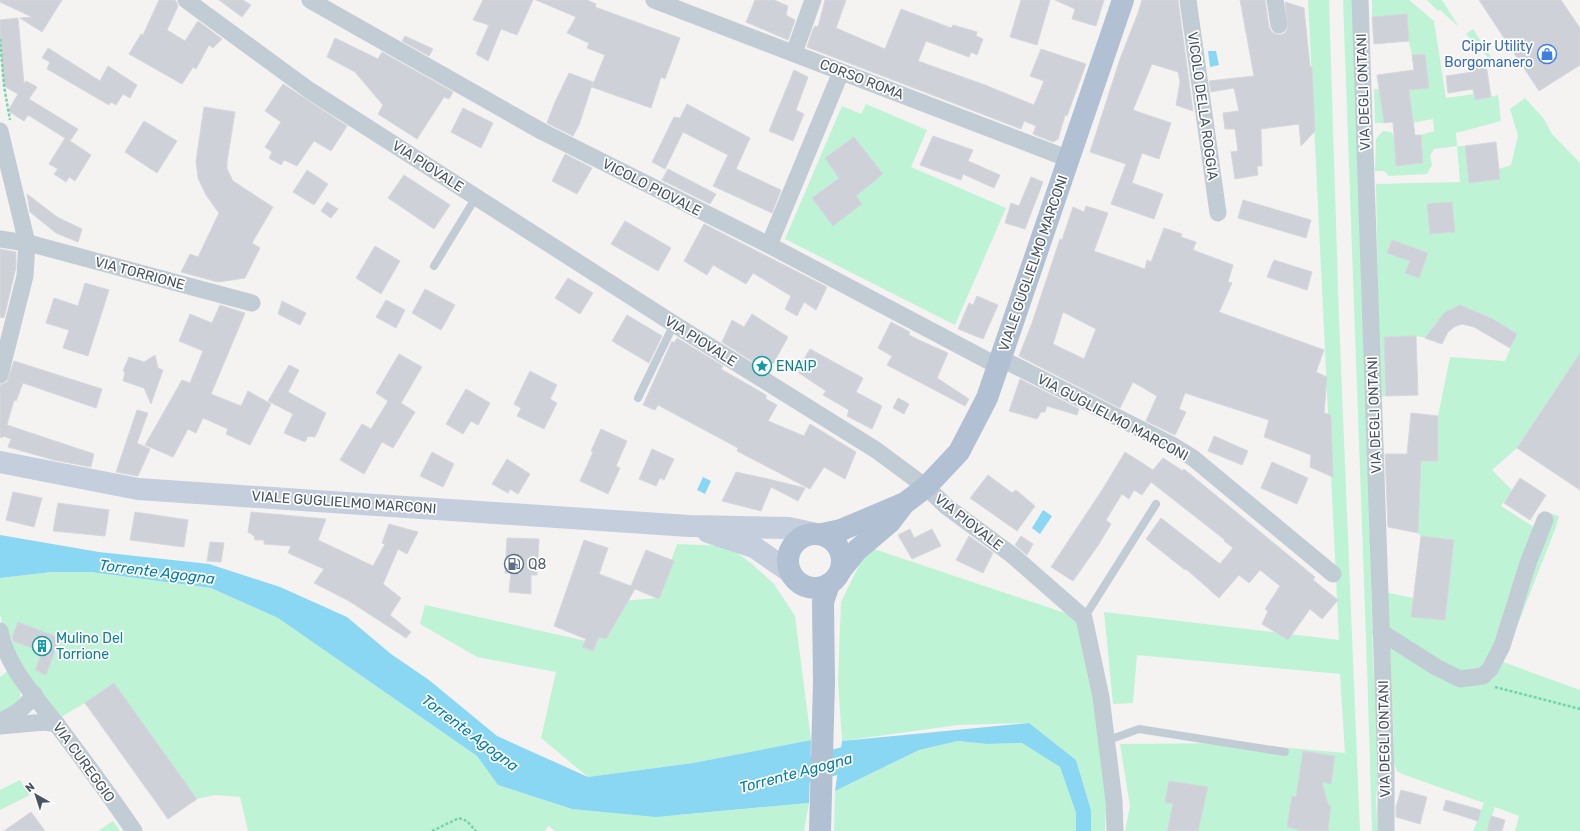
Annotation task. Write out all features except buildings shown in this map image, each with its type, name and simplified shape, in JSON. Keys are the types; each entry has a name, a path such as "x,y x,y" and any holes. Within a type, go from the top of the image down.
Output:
{"main road":[{"name":"VIALE GUGLIELMO MARCONI","path":"835,577 857,550 890,522 905,503 926,487 959,452 987,398 1123,0"},
{"name":"VIALE GUGLIELMO MARCONI","path":"0,462 138,489 689,526 789,528 817,534 841,530 905,503"},
{"name":"VIALE GUGLIELMO MARCONI","path":"689,526 754,547 790,572"},
{"path":"820,821 823,718 823,602 835,577 842,561 841,552 837,544 830,538 817,534 801,538 792,547 788,555 788,564 790,572 794,578 806,586 814,588 822,587 835,577"},
{"path":"806,586 813,605 823,658"}],"street":[{"name":"VIA PIOVALE","path":"186,0 309,90 674,324 876,450 926,487 947,507 1012,555 1084,618"},
{"name":"VICOLO PIOVALE","path":"310,0 543,132 999,362"},
{"name":"CORSO ROMA","path":"654,0 1069,159"},
{"path":"794,53 813,0"},
{"name":"VICOLO DELLA ROGGIA","path":"1188,0 1218,212"},
{"path":"1275,0 1279,25"},
{"name":"VIA DEGLI ONTANI","path":"1360,0 1381,632 1386,831"},
{"path":"769,245 841,72"},
{"path":"0,131 27,243 25,276 0,375"},
{"name":"VIA TORRIONE","path":"0,239 27,243 252,303"},
{"name":"VIA GUGLIELMO MARCONI","path":"999,362 1172,445 1193,458 1333,574"},
{"path":"1381,632 1452,676 1460,679 1483,676 1490,669 1502,646 1528,563 1545,520"},
{"path":"1084,618 1101,697 1114,801 1115,831"},
{"name":"VIA CUREGGIO","path":"0,631 3,645 21,677 57,724 134,831"},
{"path":"0,721 10,717 22,709 34,694"},
{"path":"0,726 45,722 57,724"}],"lane":[{"path":"434,266 476,197"},
{"path":"638,398 674,324"},
{"path":"1084,618 1156,504"},
{"path":"1106,741 1138,729 1285,752"}],"path":[{"path":"1468,678 1526,696 1580,709"},
{"path":"432,831 459,818 467,821 476,831"}],"green space":[{"path":"1308,0 1329,0 1339,317 1360,831 1125,831 1130,806 1120,744 1232,743 1345,753 1340,674 1137,655 1133,703 1113,704 1104,612 1339,640"},
{"path":"1343,0 1357,0 1373,664 1379,751 1376,801 1378,831 1372,831"},
{"path":"1372,0 1409,0 1434,21 1446,98 1474,94 1476,100 1498,95 1501,121 1456,133 1457,146 1434,149 1430,155 1432,165 1427,174 1389,176 1384,171 1375,171 1376,139 1383,131 1391,132 1394,137 1396,166 1423,163 1421,135 1434,131 1433,119 1412,123 1380,96 1384,123 1375,123 1374,89 1416,90 1429,88 1425,54 1412,55 1409,41 1407,14 1372,17"},
{"path":"1427,0 1442,0 1459,27 1440,10 1438,11"},
{"path":"1473,29 1490,55 1494,64 1466,34"},
{"path":"1525,98 1544,119 1552,134 1580,163 1580,353 1517,448 1492,470 1512,490 1501,506 1534,527 1543,511 1559,516 1503,662 1580,690 1580,831 1515,831 1519,816 1495,807 1487,831 1473,831 1484,803 1402,774 1397,771 1394,763 1393,716 1386,668 1383,592 1414,598 1412,617 1445,620 1454,541 1421,537 1418,533 1421,461 1438,461 1438,416 1450,357 1505,361 1517,334 1493,319 1460,305 1440,318 1427,338 1416,336 1384,337 1386,396 1380,397 1376,184 1460,182 1457,146 1465,146 1469,182 1500,179 1499,169 1511,165 1518,136 1510,109"},
{"path":"866,104 927,130 911,167 1006,208 955,325 785,239 842,106 861,114"},
{"path":"677,544 728,546 752,564 774,584 795,616 811,740 693,763 588,777 541,738 556,672 477,657 420,624 425,605 595,643 621,601 658,598"},
{"path":"868,547 1083,619 1106,799 1105,831 1091,831 1091,810 1076,760 1029,723 958,725 842,741 838,681 841,602"},
{"path":"52,572 91,572 211,588 278,618 477,756 498,785 572,809 679,815 809,803 804,831 555,831 549,826 544,831 248,831 240,797 215,795 197,799 85,703 61,717 29,678 4,631 0,614 0,578","holes":["18,622 60,638 46,675 35,670 42,652 11,640"]},
{"path":"8,671 18,687 20,697 14,705 0,717 0,677"},
{"path":"958,741 987,744 1022,743 1060,767 1076,813 1076,831 834,831 835,791 919,750"},
{"path":"20,780 30,795 0,810 0,790"},
{"path":"113,821 120,831 98,831"}],"water":[{"path":"1208,51 1216,51 1219,65 1210,67"},
{"path":"703,477 711,481 705,494 697,490"},
{"path":"1043,510 1052,516 1040,534 1032,528"},
{"path":"0,535 99,552 209,564 280,587 347,617 391,654 429,680 497,736 588,777 693,763 811,740 809,803 656,817 572,809 498,785 477,756 278,618 211,588 91,572 52,572 0,578"},
{"path":"1029,723 1076,760 1091,810 1091,831 1076,831 1076,813 1060,767 1022,743 987,744 958,741 919,750 835,791 842,741"}],"waterway":[{"name":"Torrente Agogna","path":"798,772 874,752"}],"place":[{"name":"Cipir Utility Borgomanero","path":"1547,54"},
{"name":"ENAIP","path":"762,366"},
{"name":"Q8","path":"514,564"},
{"name":"Mulino Del Torrione","path":"42,646"}]}
